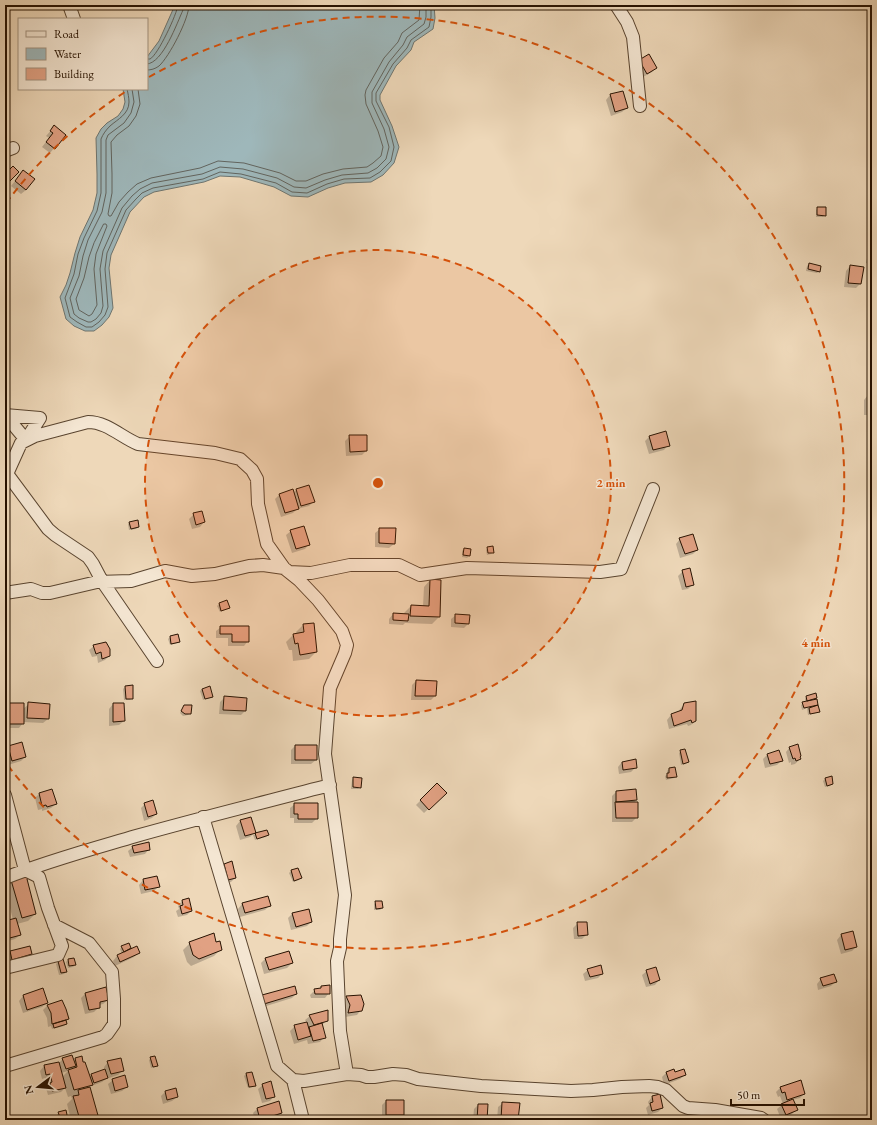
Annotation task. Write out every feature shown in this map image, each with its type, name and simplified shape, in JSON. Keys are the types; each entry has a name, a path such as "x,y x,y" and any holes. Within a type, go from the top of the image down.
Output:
{"street":[{"path":"69,5 74,18"},
{"path":"616,5 627,22 633,37 640,106"},
{"path":"5,415 26,440"},
{"path":"5,415 40,418 26,440"},
{"path":"157,661 102,581 88,557 48,529 6,472 22,443 26,440 34,436 81,423 96,422 109,427 128,440 138,444 215,453 240,459 252,470 257,479 258,504 267,544 287,570 318,600 342,631 347,645 330,688 325,754 345,895 340,948 337,961 340,1031 347,1074"},
{"path":"5,593 31,589 42,593 50,593 93,582 131,581 165,571 192,576 215,574 249,566 263,565 311,573 350,565 399,565 420,575 467,568 600,572 621,569 653,489"},
{"path":"5,878 25,870 104,845 330,785"},
{"path":"5,795 25,870 39,877 48,908 62,946 58,955 5,968"},
{"path":"203,818 277,1066 293,1080 303,1120"},
{"path":"5,1066 102,1037 107,1034 114,1024 112,972 89,943 54,925"},
{"path":"293,1080 304,1081 347,1074 367,1077 392,1074 418,1079 481,1086 571,1091 649,1086 666,1090 683,1106 688,1108 715,1110 761,1118 764,1120"}],"water":[{"path":"175,5 434,5 435,18 433,29 414,42 411,50 396,66 380,95 380,100 392,126 399,147 394,163 383,175 371,182 345,183 328,188 308,197 291,196 274,187 240,177 220,176 204,182 154,192 144,197 130,212 111,255 109,268 113,308 109,317 102,325 94,331 85,331 74,326 66,319 60,297 70,273 80,237 93,210 97,193 96,138 101,129 118,116 123,109 125,102 123,90 148,90 148,56 159,41"}],"building":[{"path":"649,54 657,68 647,74 639,60"},
{"path":"623,91 628,108 615,112 610,94"},
{"path":"54,125 66,135 55,149 46,142 53,133 50,131"},
{"path":"13,166 19,172 9,182 5,177 5,174"},
{"path":"23,170 35,179 26,190 15,181"},
{"path":"817,207 826,207 826,216 817,215"},
{"path":"809,263 821,266 820,272 808,269"},
{"path":"850,265 864,267 861,284 848,283"},
{"path":"868,394 872,394 872,411 868,411"},
{"path":"666,431 670,446 653,450 649,436"},
{"path":"349,435 367,435 367,451 350,452"},
{"path":"309,485 315,502 301,506 296,489"},
{"path":"293,489 299,509 285,513 279,494"},
{"path":"202,511 205,522 196,525 193,513"},
{"path":"138,520 139,527 131,529 129,522"},
{"path":"304,526 310,545 296,549 290,530"},
{"path":"379,528 396,528 395,544 379,543"},
{"path":"693,534 698,550 685,554 679,538"},
{"path":"493,546 494,553 488,553 487,547"},
{"path":"464,548 471,549 470,556 463,555"},
{"path":"690,568 694,585 686,587 682,570"},
{"path":"430,579 441,580 440,617 410,616 411,605 429,606"},
{"path":"227,600 230,608 221,611 219,603"},
{"path":"393,613 409,614 408,621 393,620"},
{"path":"455,614 470,615 469,624 455,623"},
{"path":"314,623 317,652 300,655 298,643 295,644 293,634 304,632 303,624"},
{"path":"220,626 249,626 249,642 232,642 232,634 220,634"},
{"path":"178,634 180,642 171,644 170,636"},
{"path":"106,642 110,649 110,656 102,659 101,652 96,654 93,645"},
{"path":"416,680 437,681 436,696 415,696"},
{"path":"133,685 133,699 126,699 125,686"},
{"path":"210,686 213,697 205,699 202,689"},
{"path":"816,693 817,698 807,701 806,696"},
{"path":"224,696 247,698 246,711 223,710"},
{"path":"817,699 818,705 804,708 802,702"},
{"path":"696,701 696,721 692,723 691,720 674,726 671,714 682,710 684,703"},
{"path":"28,702 50,704 49,719 27,718"},
{"path":"6,703 24,703 24,724 7,724"},
{"path":"113,703 124,703 125,721 113,722"},
{"path":"184,705 192,705 191,714 185,714 181,711"},
{"path":"818,705 820,712 810,714 809,708"},
{"path":"22,742 26,757 12,761 8,746"},
{"path":"798,744 801,759 796,761 795,758 793,759 789,747"},
{"path":"295,745 317,745 317,760 295,760"},
{"path":"685,749 689,762 683,764 680,750"},
{"path":"779,750 783,761 770,764 767,754"},
{"path":"636,759 637,768 623,770 622,762"},
{"path":"675,767 677,777 667,778 669,768"},
{"path":"832,776 833,784 827,786 825,778"},
{"path":"353,777 362,778 361,788 353,787"},
{"path":"437,783 447,793 429,810 420,800"},
{"path":"52,789 57,804 47,807 46,805 42,806 39,793"},
{"path":"636,789 637,800 616,802 616,791"},
{"path":"153,800 157,814 148,817 144,803"},
{"path":"615,802 638,802 638,818 616,818"},
{"path":"294,803 318,803 318,819 298,819 298,814 294,814"},
{"path":"251,817 256,833 245,836 240,820"},
{"path":"267,830 269,835 257,839 255,833"},
{"path":"149,842 150,850 134,853 132,846"},
{"path":"232,861 236,878 228,880 224,864"},
{"path":"298,868 302,878 294,881 291,870"},
{"path":"28,873 30,877 27,879 36,914 22,918 11,880"},
{"path":"157,876 160,887 145,890 143,879"},
{"path":"268,896 271,906 245,913 242,903"},
{"path":"189,898 192,911 182,914 180,906 183,905 182,900"},
{"path":"375,901 382,901 383,908 376,909"},
{"path":"309,909 312,922 296,927 292,913"},
{"path":"16,918 21,935 6,939 5,921"},
{"path":"577,922 587,922 588,935 578,936"},
{"path":"853,931 857,947 845,950 841,934"},
{"path":"214,933 216,942 220,941 222,950 199,959 193,955 189,942"},
{"path":"129,943 131,948 124,952 121,946"},
{"path":"30,946 32,954 12,960 10,951"},
{"path":"137,946 140,953 120,962 117,955"},
{"path":"289,951 293,963 269,970 265,958"},
{"path":"74,958 76,965 69,966 68,959"},
{"path":"63,959 67,972 61,973 58,961"},
{"path":"601,965 603,974 590,977 587,969"},
{"path":"656,967 660,980 650,984 646,970"},
{"path":"834,974 837,982 823,986 820,978"},
{"path":"330,985 330,994 315,994 314,989 321,988 321,986"},
{"path":"295,986 297,994 264,1004 262,995"},
{"path":"106,987 109,1000 100,1002 100,1008 89,1010 85,993"},
{"path":"43,988 48,1003 27,1010 23,995"},
{"path":"361,995 364,1004 362,1011 348,1013 350,1005 346,996"},
{"path":"62,1000 69,1019 52,1024 51,1013 47,1005"},
{"path":"328,1010 328,1021 314,1025 309,1015"},
{"path":"66,1020 67,1024 54,1028 53,1024"},
{"path":"307,1022 311,1036 298,1040 294,1025"},
{"path":"322,1023 326,1038 313,1041 309,1027"},
{"path":"72,1055 76,1066 66,1069 62,1058"},
{"path":"82,1056 93,1085 74,1090 68,1070 77,1067 75,1058"},
{"path":"155,1056 158,1066 153,1067 150,1057"},
{"path":"121,1058 124,1071 111,1074 107,1061"},
{"path":"59,1062 66,1088 52,1091 50,1074 46,1075 44,1065"},
{"path":"105,1069 108,1078 94,1083 91,1074"},
{"path":"674,1069 675,1072 684,1069 686,1075 669,1081 666,1072"},
{"path":"252,1072 256,1086 249,1087 246,1073"},
{"path":"125,1075 128,1087 115,1091 112,1079"},
{"path":"801,1080 805,1094 787,1100 785,1092 782,1093 780,1087"},
{"path":"271,1081 275,1097 266,1099 262,1084"},
{"path":"90,1087 99,1119 80,1120 73,1096 79,1095 78,1090"},
{"path":"176,1088 178,1097 167,1100 165,1091"},
{"path":"660,1094 663,1108 652,1111 650,1103 653,1102 652,1096"},
{"path":"793,1099 798,1110 786,1115 781,1104"},
{"path":"386,1100 404,1100 404,1115 386,1115"},
{"path":"279,1101 282,1113 260,1120 257,1108"},
{"path":"502,1102 520,1103 518,1120 501,1120"},
{"path":"478,1104 488,1104 487,1120 477,1120"},
{"path":"66,1110 68,1120 61,1120 58,1112"}]}
